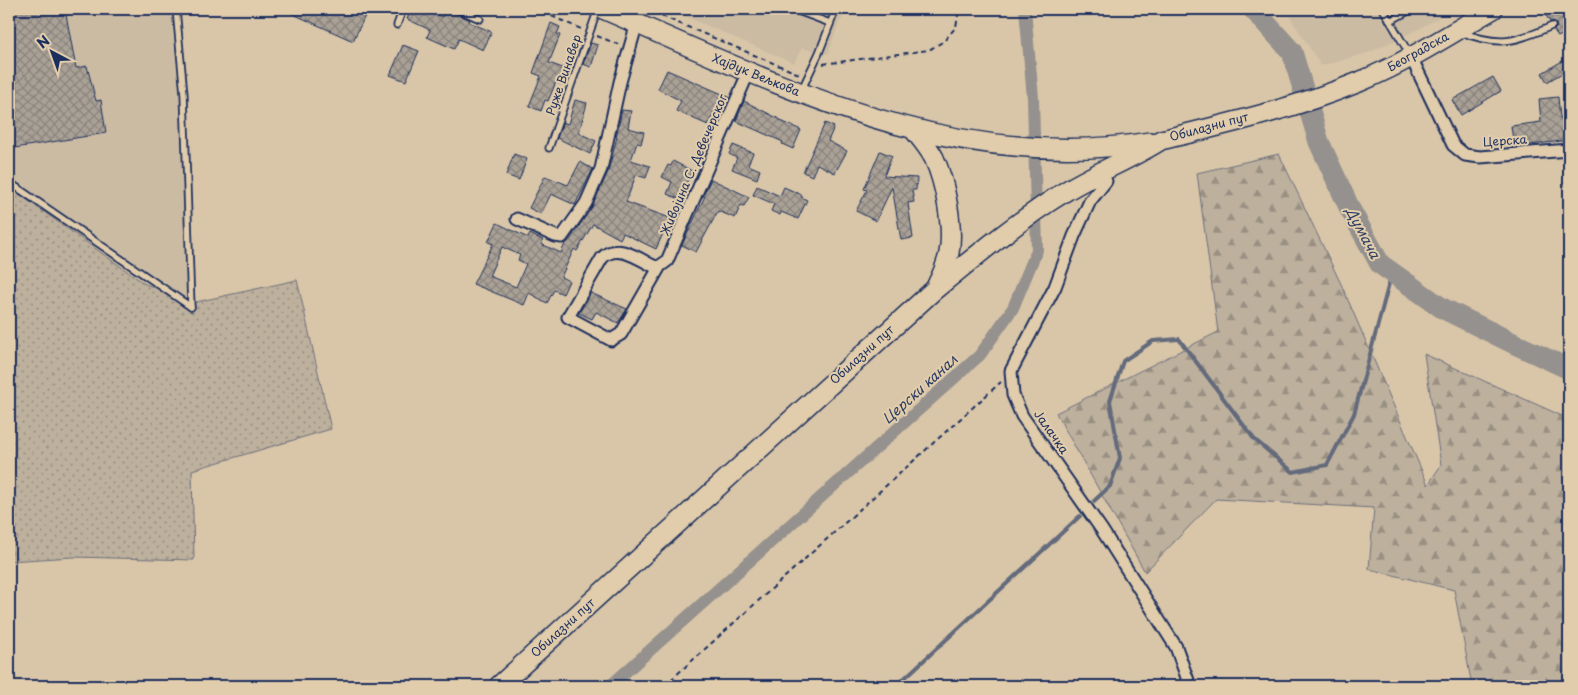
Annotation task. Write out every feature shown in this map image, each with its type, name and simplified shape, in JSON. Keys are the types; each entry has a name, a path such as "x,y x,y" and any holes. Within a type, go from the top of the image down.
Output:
{"main road":[{"name":"Хајдук Вељкова","path":"603,9 641,16 693,49 749,71 804,85 853,111 914,130 974,142 1039,149 1120,146 1161,140"},
{"name":"Београдска","path":"1278,109 1360,82 1411,57 1493,9"},
{"name":"Обилазни пут","path":"499,686 934,290 967,262 1044,204 1099,179 1161,140 1278,109"},
{"path":"914,130 933,157 941,180 948,214 950,240 947,263 934,290"}],"street":[{"path":"517,219 555,236 562,237 586,202 601,169 620,82 641,16"},
{"name":"Церска","path":"1411,57 1453,146 1465,155 1480,157 1569,150"},
{"name":"Живојина С. Девечерског","path":"660,266 655,266 622,251 610,252 602,258 568,317 611,340 616,339 621,334 660,266 667,261 670,255 749,71"},
{"path":"1011,371 1055,286 1099,179"},
{"name":"Јалачка","path":"1011,371 1013,396 1022,416 1102,530 1176,647 1190,686"}],"lane":[{"path":"9,182 191,307 184,94 176,9"},
{"path":"397,25 403,9"},
{"path":"457,9 480,19"},
{"name":"Руже Винавер","path":"549,148 598,9"},
{"path":"804,85 836,9"},
{"path":"1383,9 1411,57"},
{"path":"1390,21 1412,9"},
{"path":"795,10 830,24"},
{"path":"1456,30 1476,38 1499,42 1524,39 1552,26"}],"path":[{"path":"814,65 929,50 944,41 956,27 959,9"},
{"path":"641,16 804,85"},
{"path":"664,686 990,393 1011,371"}],"shaded area":[{"path":"9,9 174,9 196,302 145,284 9,187"},
{"path":"668,9 851,9 839,22 828,54 802,48 794,63"},
{"path":"1285,9 1453,9 1419,29 1368,53 1321,66"}],"green space":[{"path":"1279,154 1341,284 1428,485 1441,465 1424,354 1569,419 1569,686 1472,686 1454,590 1369,569 1374,508 1216,499 1145,572 1056,413 1218,332 1197,173"},
{"path":"9,187 145,284 196,302 297,280 331,429 192,470 194,560 73,557 9,561"}],"building":[{"path":"9,9 65,9 76,68 87,66 96,101 101,100 106,133 9,149"},
{"path":"282,9 350,9 365,16 353,41"},
{"path":"412,9 424,9 442,17 446,9 451,9 470,20 469,22 492,32 483,50 459,39 454,49 427,37 430,30 407,19"},
{"path":"1555,9 1569,9 1569,31 1558,37 1554,30 1557,27 1556,24 1553,21 1550,22 1545,14"},
{"path":"551,23 560,27 557,34 560,35 549,63 571,71 566,86 556,82 548,101 545,100 541,111 529,106 541,76 533,73"},
{"path":"591,43 598,45 591,67 583,64"},
{"path":"403,45 419,51 406,81 390,75"},
{"path":"1569,57 1569,69 1547,82 1542,73"},
{"path":"667,70 729,97 722,114 715,111 708,125 676,111 681,101 658,89"},
{"path":"1493,77 1501,91 1461,115 1452,100"},
{"path":"1558,97 1560,118 1569,113 1569,140 1514,147 1511,126 1541,122 1539,99"},
{"path":"575,100 587,103 579,133 596,141 590,154 557,138 563,122 568,124"},
{"path":"744,101 801,130 793,149 782,144 783,142 736,121"},
{"path":"622,110 631,111 628,128 644,132 641,144 637,143 631,160 650,166 646,178 636,175 626,202 670,218 656,249 623,233 620,239 593,224 577,251 574,249 561,277 569,281 563,294 554,290 547,303 529,293 524,305 473,284 493,244 488,242 497,223 528,238 530,234 543,240 541,244 561,253 565,244 592,207 608,172","holes":["502,247 520,255 518,260 526,264 516,287 489,276"]},
{"path":"825,123 834,127 828,141 847,151 835,173 817,164 812,176 803,172"},
{"path":"733,145 753,153 748,165 760,170 757,179 732,169 737,158 729,154"},
{"path":"880,151 892,156 884,176 917,178 916,190 912,190 914,202 908,203 913,238 901,240 892,187 876,221 856,211 867,190 864,189"},
{"path":"514,154 527,159 519,180 506,175"},
{"path":"673,161 692,171 679,199 667,194 672,182 662,177 668,165 671,166"},
{"path":"580,162 593,169 575,205 551,194 541,214 529,208 545,176 568,185"},
{"path":"711,179 749,197 744,206 741,205 735,218 718,211 696,252 682,245"},
{"path":"757,186 780,196 784,187 802,195 801,197 807,200 798,219 781,212 780,215 771,211 774,204 753,195"},
{"path":"591,293 627,309 618,323 596,312 592,319 579,313"}],"waterway":[{"name":"Церски канал","path":"610,686 980,355 1013,308 1037,250 1033,98 1025,9"},
{"name":"Думача","path":"1253,9 1292,52 1319,142 1350,209 1380,264 1442,308 1569,369"},
{"path":"1094,501 1110,486 1120,458 1110,401 1123,361 1153,341 1179,339 1254,439 1293,472 1327,465 1354,414 1392,272"},
{"path":"896,686 1080,516"}]}
